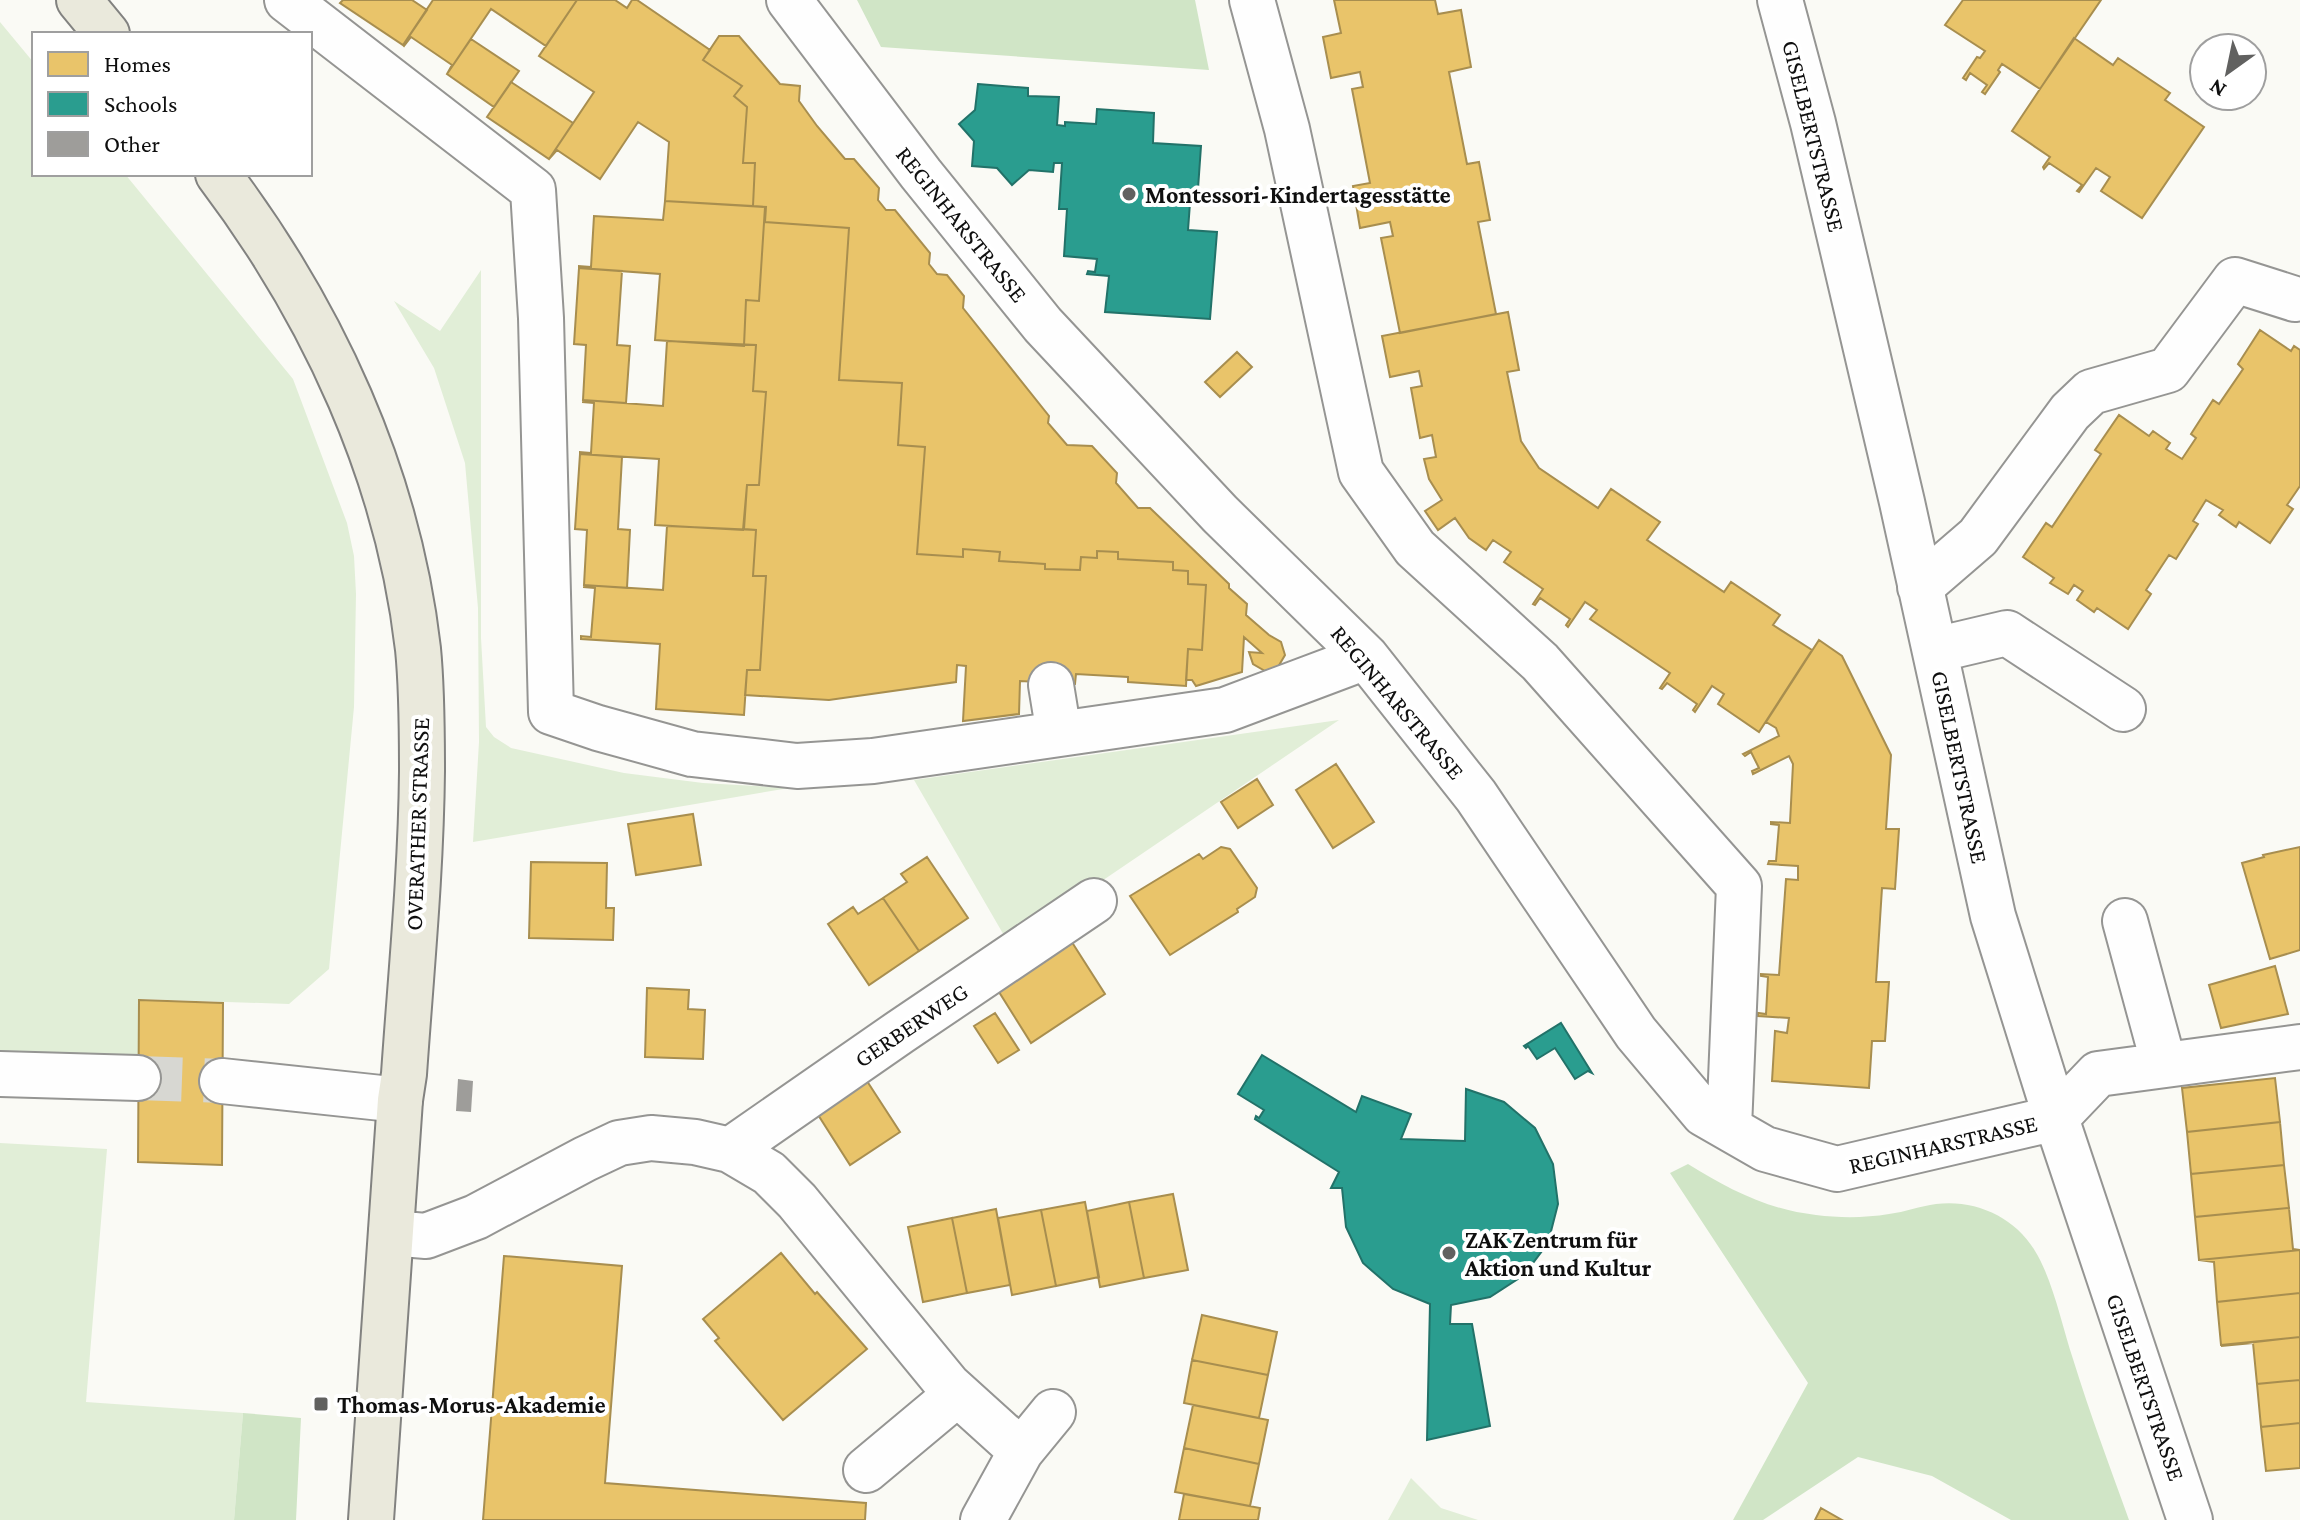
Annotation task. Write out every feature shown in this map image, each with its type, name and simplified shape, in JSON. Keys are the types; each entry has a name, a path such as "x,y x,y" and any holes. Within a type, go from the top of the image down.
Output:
{"main road":[{"path":"79,0 105,32"},
{"name":"OVERATHER STRASSE","path":"220,176 249,215 307,308 373,452 407,578 418,650 422,733 419,883 400,1100 371,1520"}],"street":[{"path":"287,0 533,190 541,318 551,712 692,754 797,766 873,761 1225,710 1366,657"},
{"name":"REGINHARSTRASSE","path":"789,0 921,174 1043,325 1220,514 1366,657 1476,796 1636,1033 1704,1114 1765,1149 1837,1169 2056,1118"},
{"path":"1252,0 1287,129 1361,472 1415,548 1540,662 1739,886 1729,1128"},
{"name":"GISELBERTSTRASSE","path":"1780,0 1813,123 1993,916 2056,1118 2190,1520"},
{"path":"1920,587 1978,537 2070,412 2091,392 2168,370 2235,280 2295,299"},
{"path":"1935,650 2007,633 2123,709"},
{"path":"1051,685 1059,734"},
{"name":"GERBERWEG","path":"730,1150 1094,901"},
{"path":"2125,921 2164,1065"},
{"path":"2056,1118 2098,1074 2300,1047"},
{"path":"0,1074 138,1078"},
{"path":"222,1081 400,1100"},
{"path":"391,1233 426,1236 476,1217 619,1143 651,1138 695,1142 730,1150 769,1173 797,1201 957,1394 1021,1451"},
{"path":"866,1470 957,1394"},
{"path":"983,1520 1021,1451 1053,1412"}],"green space":[{"path":"857,0 1195,0 1209,70 881,47"},
{"path":"0,22 32,61 32,176 127,176 293,379 347,523 354,556 356,594 354,707 329,969 289,1004 140,999 139,1064 0,1054"},
{"path":"481,270 481,638 486,727 494,737 511,748 624,773 703,783 789,788 473,842 479,742 478,608 465,463 434,368 394,301 440,331"},
{"path":"1339,720 1009,944 914,780"},
{"path":"0,1143 107,1149 86,1402 243,1413 234,1520 0,1520"},
{"path":"1688,1164 1749,1197 1799,1212 1862,1217 1936,1204 1965,1204 1993,1213 2017,1229 2035,1251 2047,1275 2086,1400 2129,1520 2011,1520 1932,1476 1858,1457 1763,1520 1733,1520 1808,1383 1670,1173"},
{"path":"243,1413 301,1418 296,1520 234,1520"},
{"path":"1411,1478 1441,1508 1478,1520 1388,1520"}],"building: Homes":[{"path":"343,0 412,0 427,10 403,45 340,3"},
{"path":"433,0 577,0 546,46 491,9 447,74 452,65 411,37 403,45"},
{"path":"577,0 615,0 627,8 632,0 637,0 710,50 703,60 742,86 734,96 747,107 743,163 755,163 753,206 665,201 669,142 638,122 600,179 557,150 549,159 594,92 539,56"},
{"path":"1334,0 1435,0 1438,14 1461,10 1471,67 1449,72 1467,164 1479,162 1490,220 1478,222 1496,314 1400,333 1381,238 1393,236 1390,222 1360,228 1353,186 1370,183 1352,89 1363,87 1360,72 1331,78 1323,37 1341,33"},
{"path":"1963,0 2101,0 2040,89 2002,64 1985,94 1982,92 1987,85 1970,73 1966,80 1963,78 1977,57 1980,58 1985,51 1945,25"},
{"path":"719,36 739,36 780,84 800,86 799,101 817,126 845,159 854,159 879,188 878,200 886,210 895,210 930,253 929,264 937,274 947,275 964,296 963,308 1049,416 1048,423 1067,445 1092,446 1117,473 1116,483 1138,508 1150,508 1229,584 1229,588 1247,604 1246,615 1281,642 1285,655 1278,667 1265,671 1253,664 1249,652 1262,653 1244,637 1242,672 1196,686 1192,680 1186,680 1188,649 1202,650 1206,585 1188,584 1188,571 1173,570 1173,562 1118,559 1118,552 1097,551 1097,558 1081,557 1080,570 1045,569 1045,564 999,561 1000,552 963,549 963,557 917,554 925,447 898,445 902,383 839,380 849,228 765,222 766,207 753,206 755,163 743,163 747,107 734,96 742,86 703,60"},
{"path":"2074,38 2113,65 2118,58 2170,93 2165,100 2204,127 2142,218 2101,191 2110,177 2096,168 2079,192 2082,185 2049,163 2044,169 2050,157 2012,131"},
{"path":"471,39 519,71 494,107 447,74"},
{"path":"511,82 573,123 549,159 487,117"},
{"path":"665,201 765,207 759,301 746,300 744,346 655,340 660,274 579,268 591,267 594,216 663,220"},
{"path":"765,207 765,222 849,228 839,380 902,383 898,445 925,447 917,554 963,557 963,549 1000,552 999,561 1045,564 1045,569 1080,570 1081,557 1097,558 1097,551 1118,552 1118,559 1173,562 1173,570 1188,571 1188,584 1206,585 1202,650 1188,649 1186,686 1128,682 1128,677 1076,674 1075,684 1020,681 1019,714 963,721 966,666 957,665 956,682 829,700 745,695 747,670 760,670 766,576 753,576 756,530 744,529 747,485 759,485 766,392 753,391 756,345 744,345 746,300 759,301"},
{"path":"579,268 622,271 617,345 630,346 626,403 583,400 586,345 574,344"},
{"path":"1508,312 1519,370 1507,372 1521,441 1539,468 1598,508 1611,489 1660,522 1647,540 1724,592 1731,582 1780,615 1773,625 1812,650 1759,732 1718,704 1724,694 1712,686 1695,712 1693,710 1697,704 1667,683 1660,688 1670,673 1590,619 1597,610 1585,602 1568,627 1566,625 1570,619 1540,598 1533,604 1543,589 1504,562 1511,552 1493,540 1486,550 1469,538 1455,518 1438,530 1425,511 1442,500 1429,479 1424,459 1436,457 1432,435 1420,438 1411,388 1422,386 1419,371 1390,377 1382,336"},
{"path":"2260,330 2291,351 2294,346 2300,350 2300,486 2287,505 2293,509 2270,543 2239,522 2236,527 2219,515 2223,510 2206,500 2193,521 2198,524 2176,559 2169,555 2146,590 2151,594 2128,629 2097,608 2094,612 2077,600 2083,591 2074,585 2068,594 2050,583 2054,578 2023,557 2046,523 2052,527 2101,454 2095,450 2119,415 2149,436 2153,431 2170,443 2166,449 2182,459 2196,438 2191,434 2213,400 2219,404 2243,369 2238,364"},
{"path":"667,341 756,345 753,391 766,392 759,485 747,485 743,530 655,525 659,459 580,454 591,453 594,403 583,400 663,406"},
{"path":"1237,352 1252,367 1220,397 1205,382"},
{"path":"580,454 622,457 618,529 630,530 627,588 584,585 587,530 575,529"},
{"path":"667,526 756,530 753,576 766,576 760,670 747,670 744,715 656,709 660,644 581,639 581,636 591,637 595,588 584,585 663,590"},
{"path":"1819,640 1842,656 1891,755 1886,829 1899,829 1895,889 1882,888 1876,982 1889,982 1885,1041 1872,1041 1869,1088 1772,1081 1775,1031 1787,1033 1789,1018 1758,1016 1758,1013 1766,1014 1768,977 1761,974 1779,975 1786,879 1798,880 1798,866 1768,864 1769,861 1776,861 1779,825 1771,822 1790,823 1793,764 1789,756 1753,774 1752,771 1759,768 1751,752 1745,756 1743,754 1779,736 1776,728 1766,722"},
{"path":"1336,764 1374,822 1333,848 1296,790"},
{"path":"1257,779 1273,805 1238,828 1221,802"},
{"path":"693,814 701,865 636,875 628,824"},
{"path":"1221,847 1230,849 1257,888 1255,897 1237,909 1238,912 1170,955 1130,896 1199,854 1203,859"},
{"path":"2300,847 2300,950 2270,959 2242,863"},
{"path":"927,857 968,918 919,951 883,898 907,882 901,874"},
{"path":"531,862 607,863 606,908 614,908 613,940 529,938"},
{"path":"883,898 919,951 869,985 828,924 853,907 858,914"},
{"path":"1068,936 1105,994 1031,1043 994,984"},
{"path":"2275,966 2288,1014 2221,1028 2209,985"},
{"path":"647,988 689,990 688,1009 705,1010 703,1059 645,1057"},
{"path":"139,1000 223,1003 222,1165 138,1162"},
{"path":"995,1013 1019,1050 998,1063 974,1026"},
{"path":"865,1078 900,1132 850,1165 815,1110"},
{"path":"2275,1078 2280,1122 2187,1132 2182,1088"},
{"path":"2280,1122 2284,1165 2191,1174 2187,1132"},
{"path":"2284,1165 2289,1208 2195,1217 2191,1174"},
{"path":"1173,1194 1188,1270 1144,1278 1129,1202"},
{"path":"1085,1202 1099,1277 1056,1286 1041,1210"},
{"path":"1129,1202 1144,1278 1100,1287 1087,1211"},
{"path":"2289,1208 2293,1249 2300,1250 2199,1260 2195,1217"},
{"path":"996,1209 1010,1285 967,1293 952,1218"},
{"path":"1041,1210 1056,1286 1012,1295 998,1218"},
{"path":"952,1218 967,1293 923,1302 908,1227"},
{"path":"2300,1250 2300,1293 2217,1302 2214,1262 2199,1260"},
{"path":"781,1253 867,1349 783,1420 715,1341 719,1338 703,1319"},
{"path":"504,1256 622,1266 605,1483 866,1503 865,1520 483,1520"},
{"path":"2300,1293 2300,1337 2221,1345 2217,1302"},
{"path":"1202,1315 1277,1332 1268,1375 1192,1360"},
{"path":"2300,1337 2300,1380 2257,1384 2253,1343 2221,1346"},
{"path":"1192,1360 1268,1375 1259,1418 1184,1403"},
{"path":"2300,1380 2300,1423 2261,1427 2257,1384"},
{"path":"1193,1405 1268,1420 1259,1464 1184,1448"},
{"path":"2300,1423 2300,1468 2266,1471 2261,1427"},
{"path":"1184,1448 1259,1464 1250,1506 1175,1492"},
{"path":"1184,1494 1260,1508 1258,1520 1179,1520"},
{"path":"1821,1508 1842,1520 1815,1520"}],"building: Schools":[{"name":"Montessori-Kindertagesstätte","path":"978,84 1028,88 1028,96 1059,97 1057,125 1065,126 1065,122 1096,124 1097,109 1154,113 1153,143 1201,146 1197,203 1190,203 1188,230 1217,232 1210,319 1105,312 1109,276 1087,274 1088,271 1095,272 1097,259 1064,256 1067,209 1059,209 1062,163 1054,163 1053,172 1029,170 1012,185 997,168 972,166 974,141 959,124 975,110"},
{"path":"1561,1023 1592,1073 1588,1071 1575,1079 1555,1048 1537,1059 1528,1046 1524,1046"},
{"name":"ZAK Zentrum für Aktion und Kultur","path":"1262,1055 1356,1112 1362,1096 1411,1114 1401,1139 1465,1141 1466,1089 1504,1102 1535,1128 1553,1164 1558,1204 1548,1243 1524,1275 1490,1297 1451,1305 1450,1324 1472,1324 1490,1426 1427,1440 1430,1304 1393,1289 1363,1263 1346,1227 1342,1188 1331,1188 1339,1172 1255,1119 1264,1110 1238,1094"}],"building: Other":[{"path":"458,1079 473,1081 471,1112 456,1111"}],"tunnel":[{"path":"138,1078 222,1081"}],"place":[{"name":"Montessori-Kindertagesstätte","path":"1129,194"},
{"name":"ZAK Zentrum für Aktion und Kultur","path":"1449,1253"},
{"name":"Thomas-Morus-Akademie","path":"321,1404"}]}
